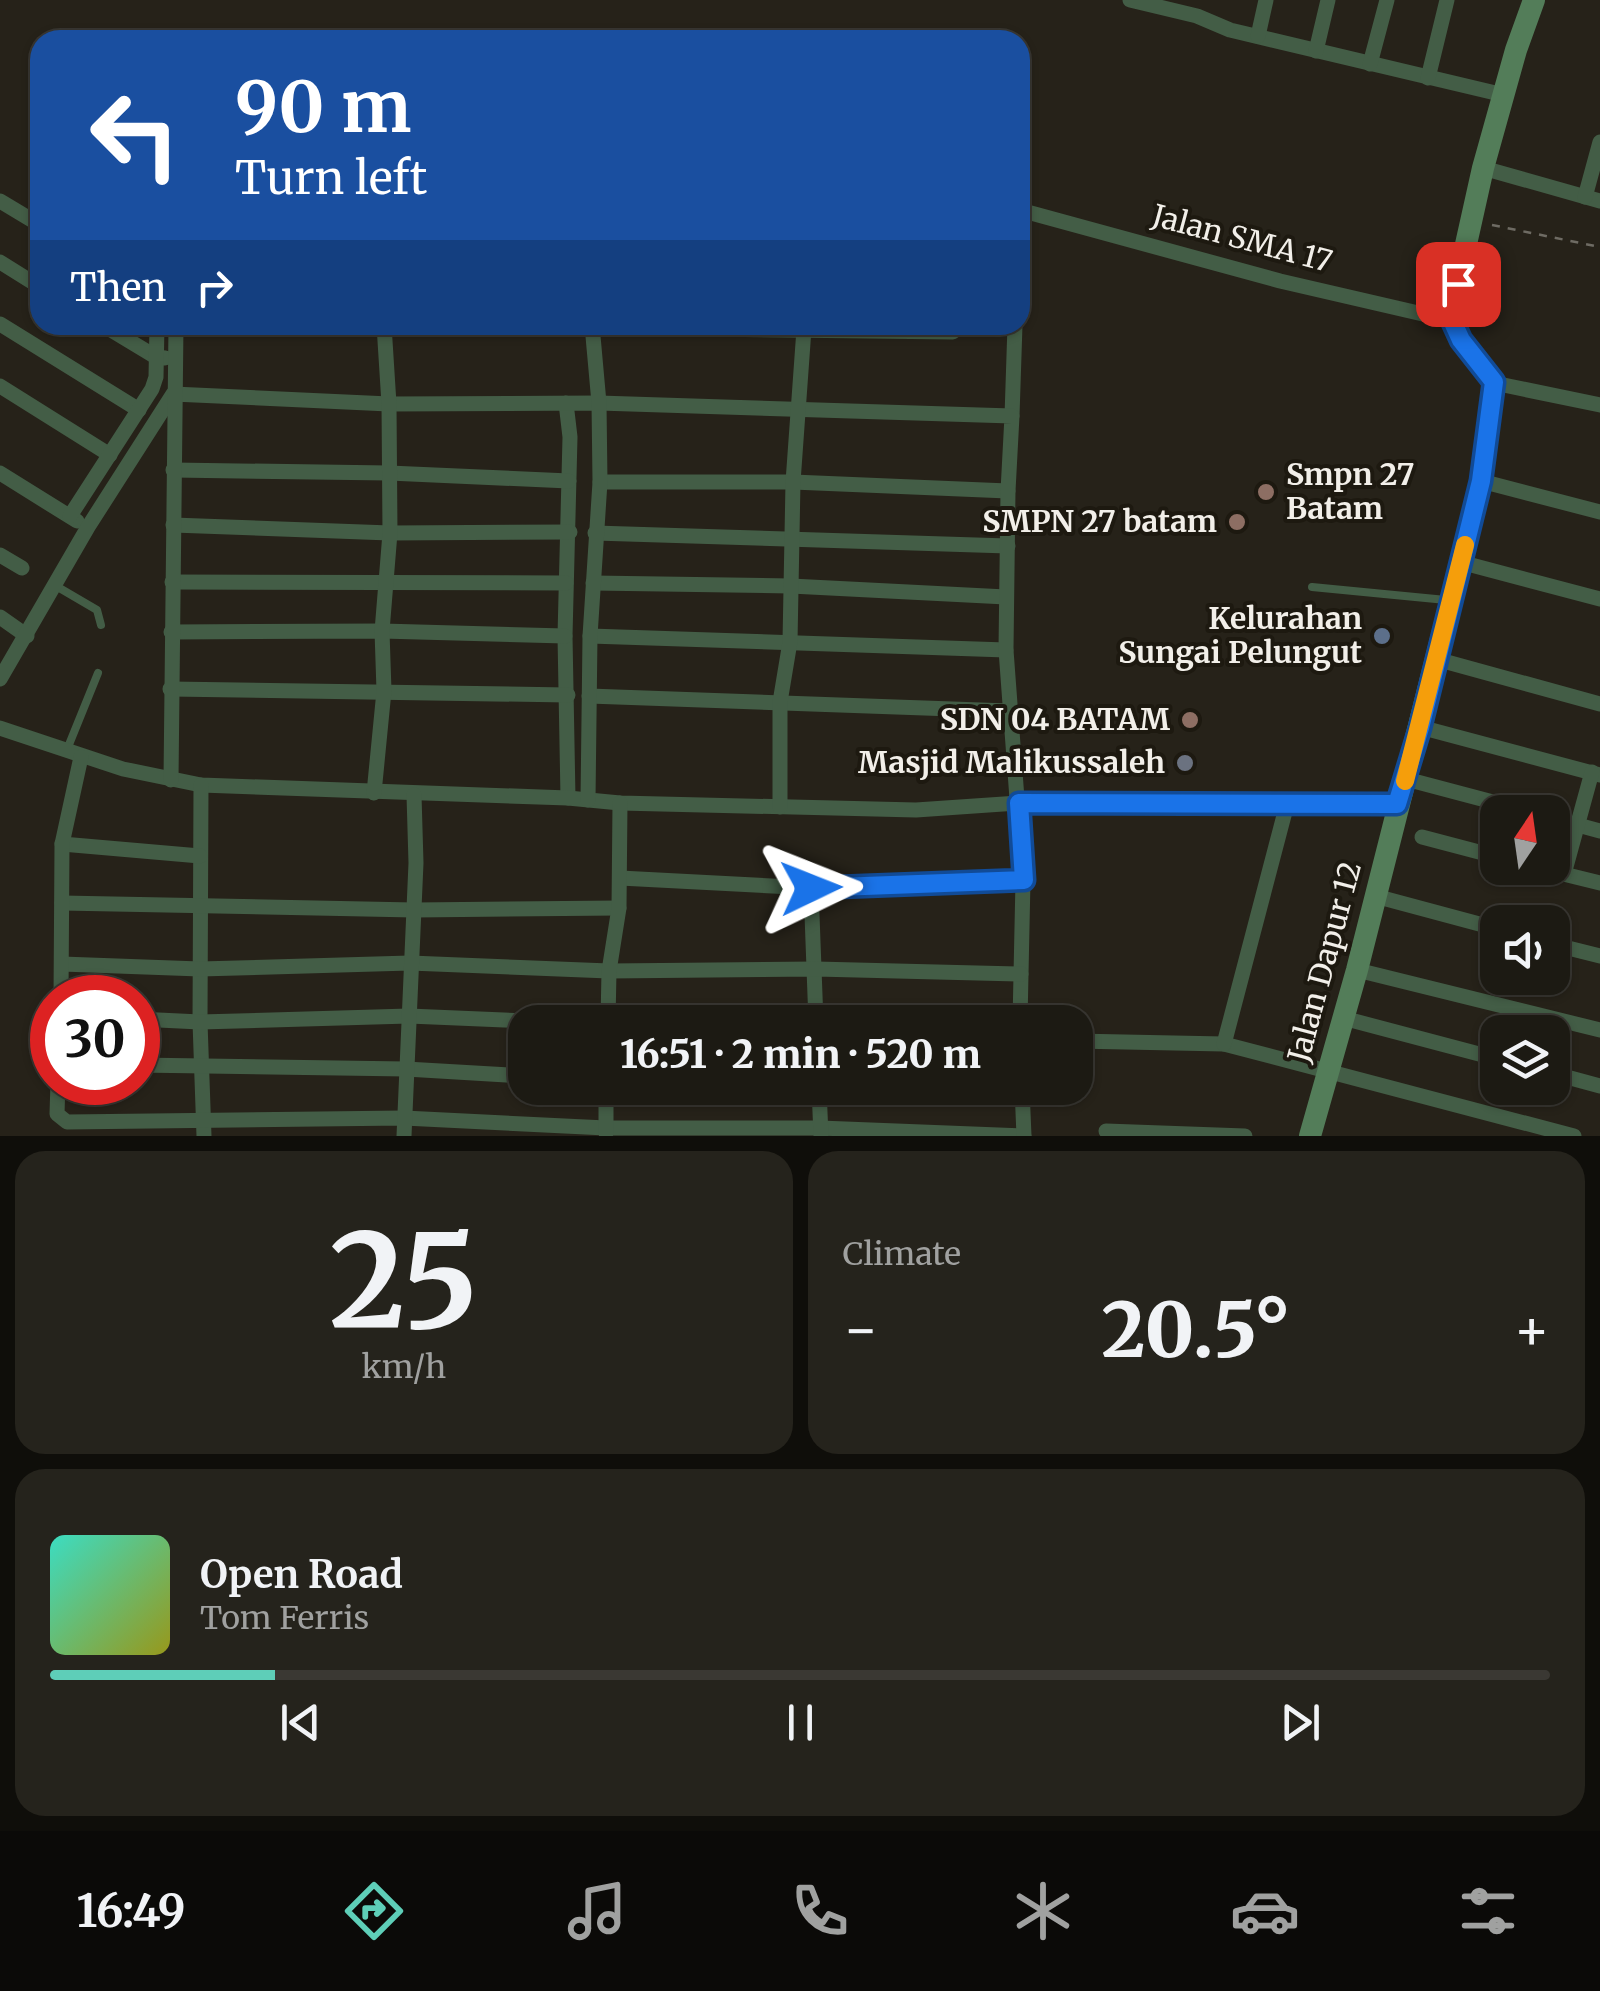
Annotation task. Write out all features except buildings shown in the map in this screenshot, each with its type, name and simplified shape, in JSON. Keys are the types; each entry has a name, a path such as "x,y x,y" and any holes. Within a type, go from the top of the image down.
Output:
{"street":[{"path":"1258,36 1266,0"},
{"path":"1316,51 1328,0"},
{"path":"1370,64 1387,0"},
{"path":"1428,78 1447,0"},
{"path":"1534,0 1484,168 1450,316 1461,340 1494,382 1600,406"},
{"path":"1137,1 1199,8 1258,36 1504,95"},
{"path":"1484,168 1592,199 1600,142"},
{"path":"0,201 30,219"},
{"name":"Jalan SMA 17","path":"1030,213 1280,280 1428,315 1450,316"},
{"path":"0,262 30,281"},
{"path":"0,324 139,410"},
{"path":"119,335 156,358 174,359"},
{"path":"70,516 156,377 157,335"},
{"path":"171,780 175,335"},
{"path":"374,793 384,691 382,632 390,533 389,404 382,335"},
{"path":"588,800 590,636 600,482 593,335"},
{"path":"780,807 780,702 790,642 794,482 804,335"},
{"path":"1015,335 1006,650 1024,880 1020,1005"},
{"name":"Jalan Dapur 12","path":"1310,1136 1357,970 1481,481 1494,382"},
{"path":"0,386 110,455"},
{"path":"173,394 389,404 599,403 1012,416"},
{"path":"0,679 88,527 173,394"},
{"path":"566,403 570,532 565,636 568,798"},
{"path":"173,470 569,481"},
{"path":"0,473 88,527"},
{"path":"1481,481 1600,512"},
{"path":"600,482 794,482 1008,491"},
{"path":"172,526 390,533 570,532"},
{"path":"595,533 1008,546"},
{"path":"0,556 22,568"},
{"path":"1460,562 1600,599"},
{"path":"172,582 386,580 566,584"},
{"path":"593,583 792,586 1006,597"},
{"path":"3,620 27,636"},
{"path":"171,632 565,636"},
{"path":"590,636 1006,650"},
{"path":"1436,660 1600,704"},
{"path":"170,689 568,694"},
{"path":"590,696 1010,710"},
{"path":"0,728 74,754 201,785 620,803 916,810 1019,803 1397,804"},
{"path":"1420,728 1596,774 1570,854"},
{"path":"62,975 62,844 74,754"},
{"path":"1406,779 1480,799"},
{"path":"201,785 200,1022 204,1136"},
{"path":"404,1136 416,864 414,795"},
{"path":"608,1005 609,971 619,908 620,803"},
{"path":"1224,1044 1287,804"},
{"path":"1570,823 1600,831"},
{"path":"1422,837 1480,852"},
{"path":"62,844 200,856"},
{"path":"1570,876 1600,884"},
{"path":"620,878 811,888 1024,880"},
{"path":"811,888 816,1005"},
{"path":"1375,896 1480,924"},
{"path":"62,903 414,910 619,908"},
{"path":"1570,948 1600,956"},
{"path":"62,964 200,969 410,964 609,971 1021,974"},
{"path":"1357,970 1600,1030"},
{"path":"160,1020 410,1016 508,1020"},
{"path":"1343,1018 1480,1054"},
{"path":"1093,1041 1224,1044 1574,1136"},
{"path":"160,1065 508,1075"},
{"path":"1570,1078 1600,1086"},
{"path":"54,1136 57,1105"},
{"path":"606,1105 606,1132"},
{"path":"819,1105 820,1132"},
{"path":"56,1114 67,1122 404,1118 606,1132 1024,1136 1023,1105"},
{"path":"1106,1130 1245,1136"}],"lane":[{"path":"56,586 98,610 101,624"},
{"path":"1312,587 1450,601"},
{"path":"74,754 98,673"}],"path":[{"path":"1471,221 1600,247"}],"slow traffic":[{"path":"1405,781 1465,545"}],"place":[{"name":"Smpn 27 Batam","path":"1266,492"},
{"name":"SMPN 27 batam","path":"1237,522"},
{"name":"Kelurahan Sungai Pelungut","path":"1382,636"},
{"name":"SDN 04 BATAM","path":"1190,720"},
{"name":"Masjid Malikussaleh","path":"1185,763"}],"route":[{"path":"811,888 1024,880 1019,803 1397,804 1420,728 1481,481 1494,382 1461,340 1450,316 1458,284"}]}
